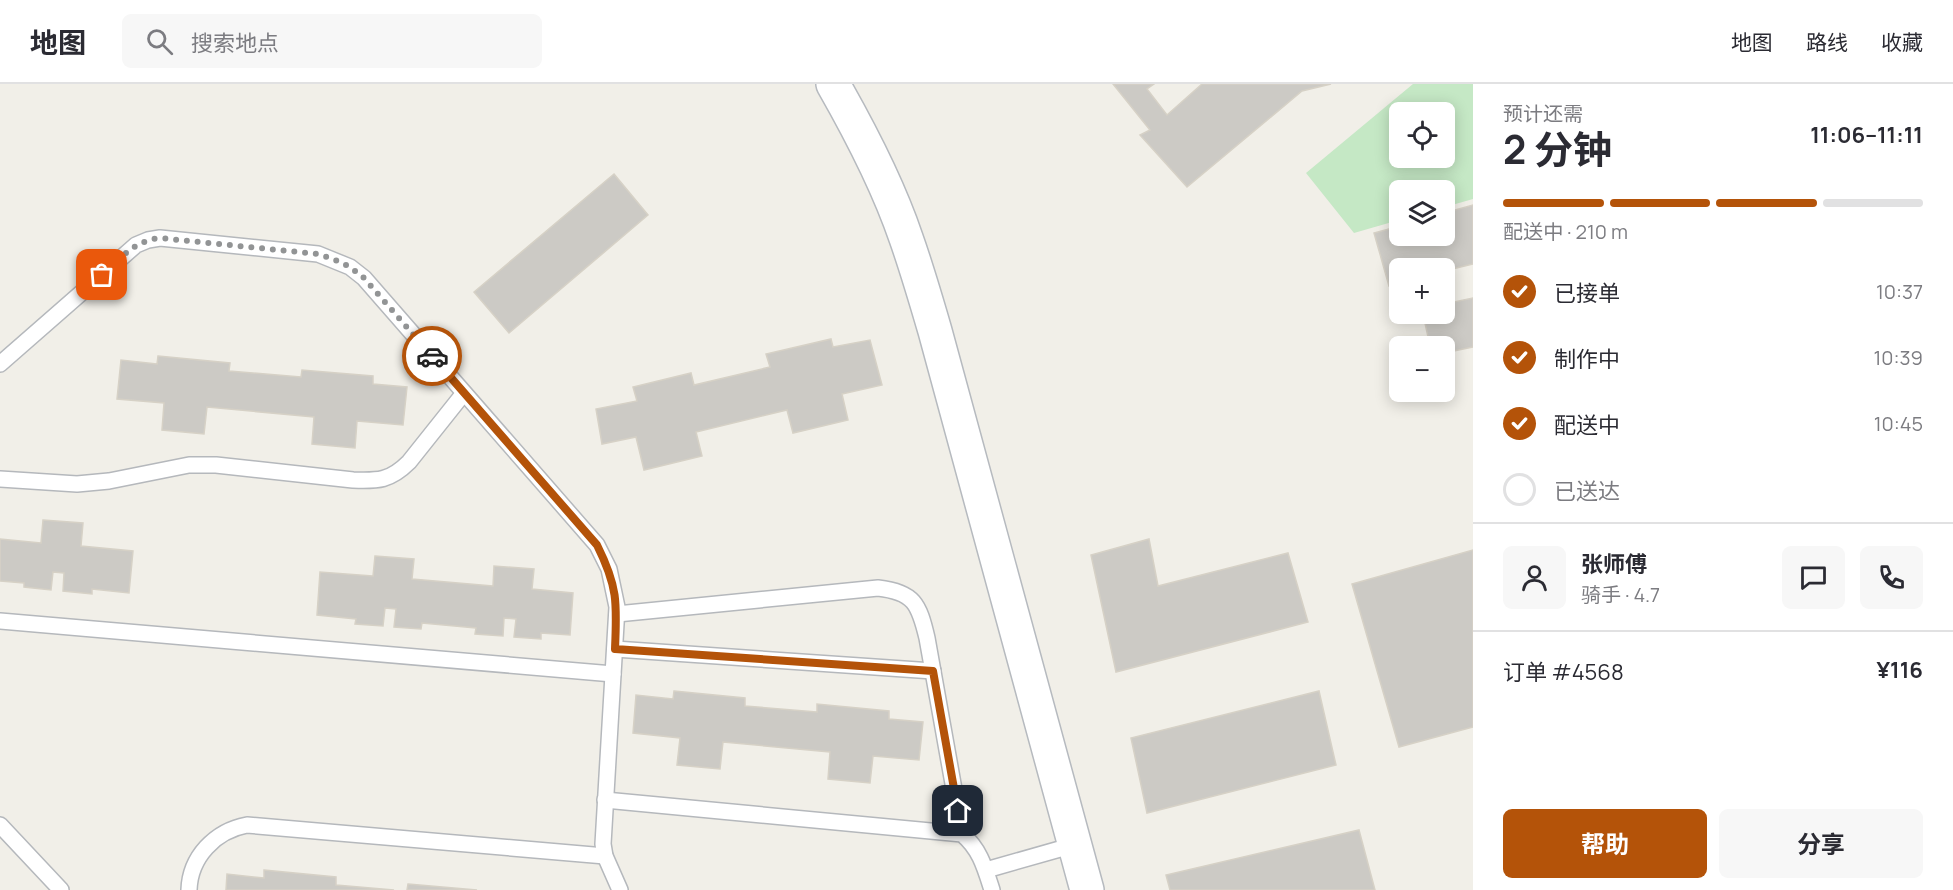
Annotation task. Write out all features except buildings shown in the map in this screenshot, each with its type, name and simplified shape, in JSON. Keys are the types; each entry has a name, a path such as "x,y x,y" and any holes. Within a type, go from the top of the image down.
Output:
{"street":[{"path":"833,84 880,174 906,236 941,351 1087,890"}],"lane":[{"path":"0,364 136,245 148,240 160,238 318,254 350,267 364,278 597,545 609,569 614,585 617,614 603,844 605,856 620,890"},
{"path":"0,479 77,484 109,481 189,465 216,465 353,480 387,478 399,472 409,462 464,393"},
{"path":"617,614 878,588 893,590 909,597 922,619 962,834 976,848 992,890"},
{"path":"0,621 613,674"},
{"path":"615,649 933,671"},
{"path":"605,800 962,834"},
{"path":"0,825 52,887"},
{"path":"189,890 192,870 204,849 224,832 246,825 605,856"},
{"path":"986,870 1074,845"}],"green space":[{"path":"1413,84 1473,84 1473,199 1455,204 1455,180 1389,180 1389,223 1354,233 1306,173 1389,104 1389,168 1455,168 1455,102 1391,102"}],"way so far":[{"path":"102,275 136,245 160,238 318,254 350,267 364,278 432,356"}],"route":[{"path":"432,356 597,545 614,585 617,607 615,649 933,671 958,811"}]}
